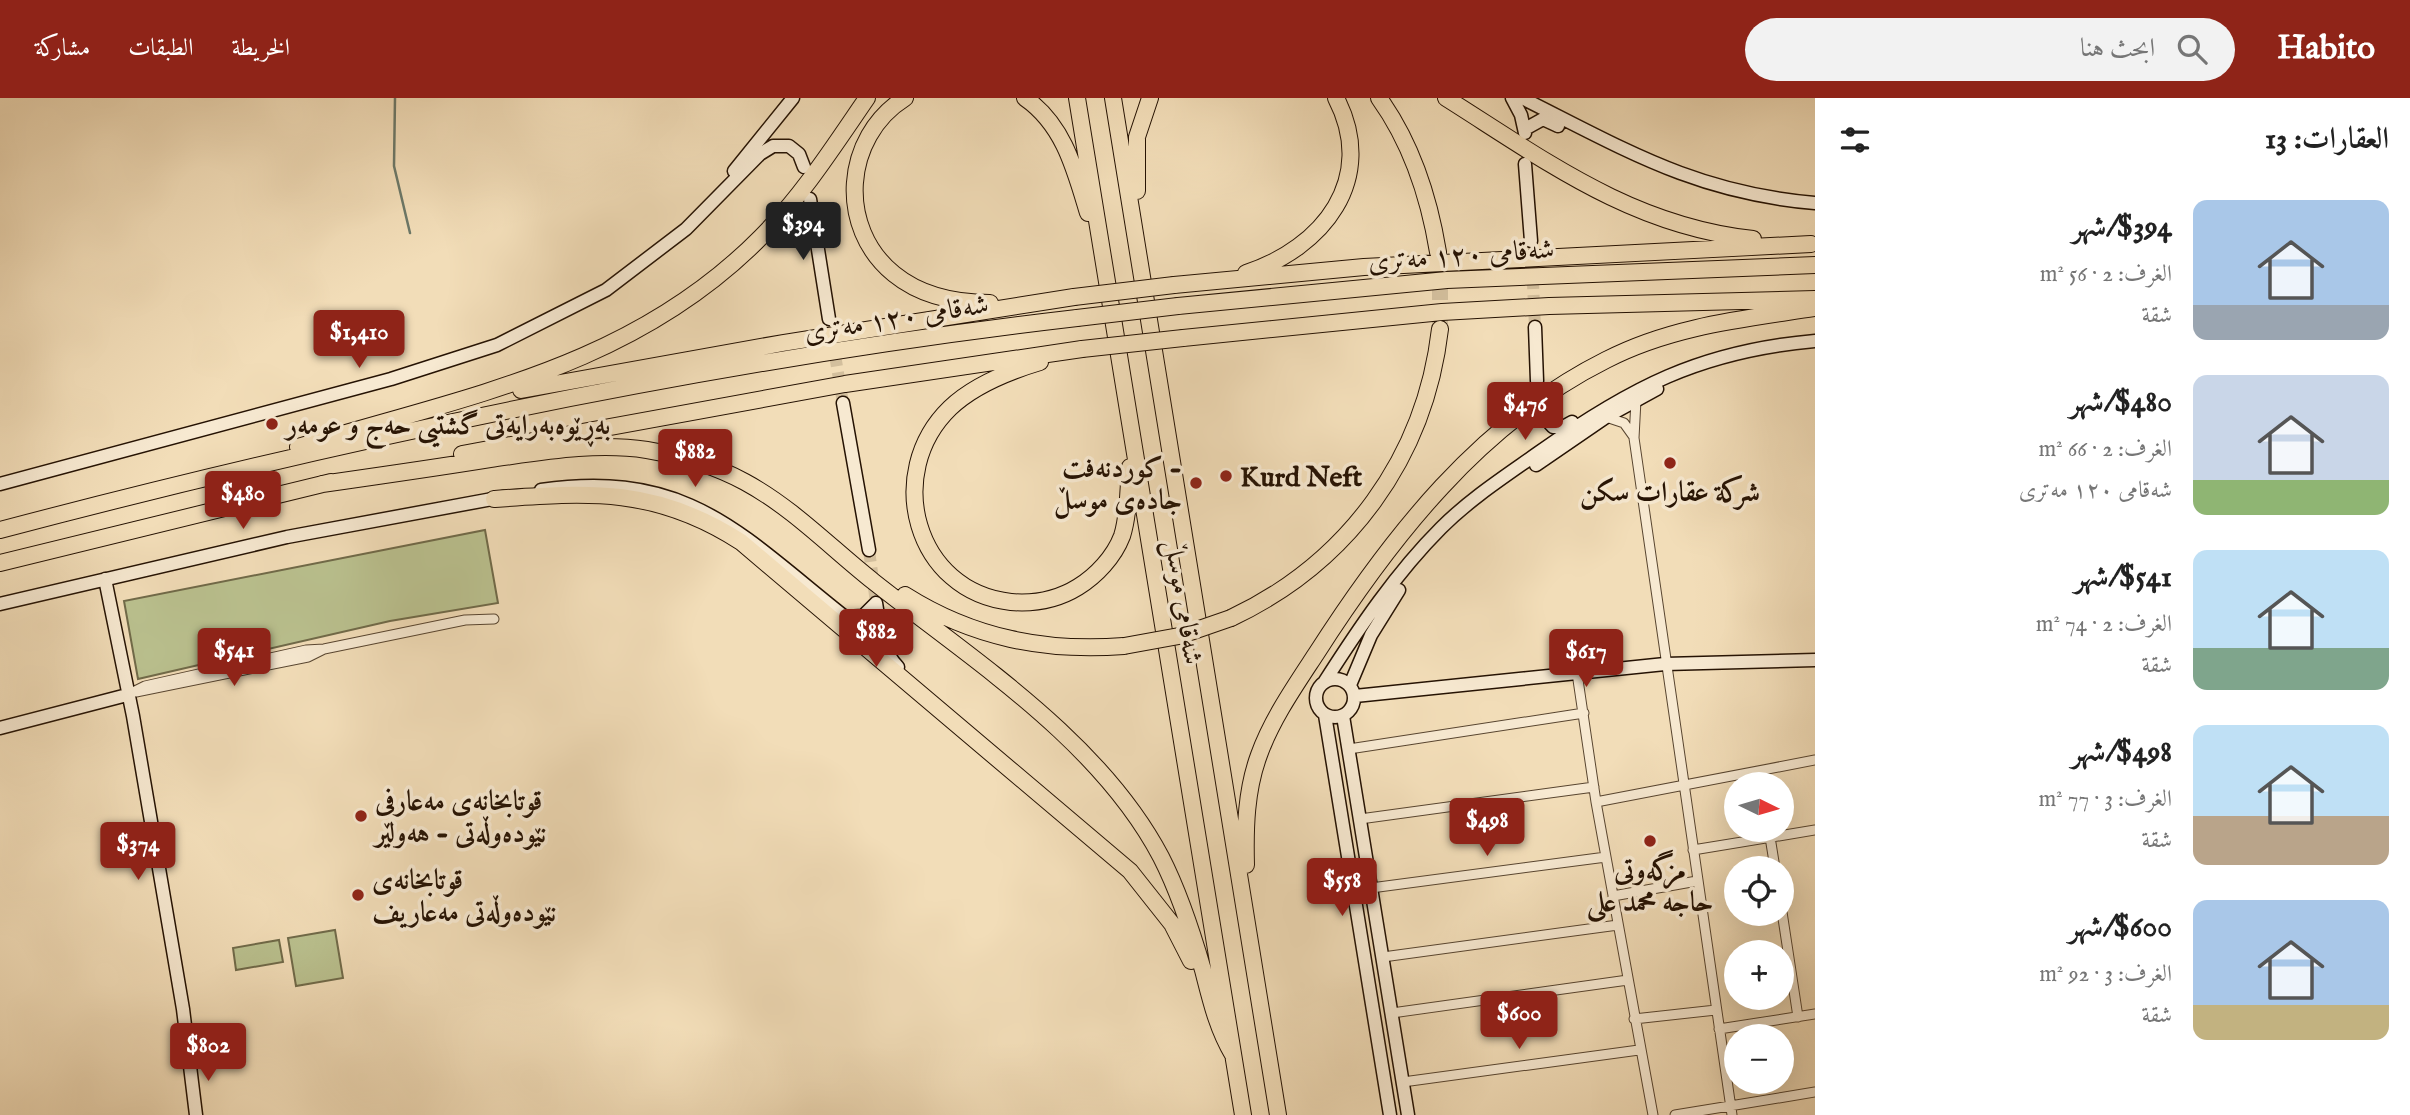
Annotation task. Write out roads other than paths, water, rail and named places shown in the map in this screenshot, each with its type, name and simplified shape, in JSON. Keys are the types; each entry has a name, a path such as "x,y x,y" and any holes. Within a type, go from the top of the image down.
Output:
{"highway":[{"path":"238,469 349,430 558,369 619,342 682,303 742,255 777,220 867,98"},
{"path":"905,98 872,130 856,169 855,209 870,246 881,262 907,283 947,299 976,303 1049,300"},
{"path":"1025,98 1048,118 1065,146 1107,273"},
{"name":"شەقامی موسڵ","path":"1077,98 1243,1115"},
{"name":"شەقامی موسڵ","path":"1113,98 1278,1115"},
{"path":"1141,267 1135,150 1139,124 1150,98"},
{"path":"418,411 639,368 1049,300 1196,282 1246,273 1276,262 1303,245 1326,222 1346,185 1351,153 1344,118 1336,98"},
{"path":"1379,98 1398,128 1416,166 1428,201 1438,252"},
{"path":"1446,98 1585,183 1641,213 1711,233 1813,245"},
{"path":"1196,282 1364,267 1813,245"},
{"name":"شەقامی ١٢٠ مەتری","path":"0,530 238,469 628,388 905,341 1178,306 1447,280 1815,265"},
{"name":"شەقامی ١٢٠ مەتری","path":"0,563 322,484 510,444 699,408 1082,349 1522,307 1815,299"},
{"path":"1257,982 1246,846 1249,799 1259,756 1285,703 1334,625 1444,482 1513,417 1563,383 1607,359 1693,326 1815,308"},
{"path":"823,538 924,607 975,630 1035,645 1124,646 1179,636 1257,606 1309,571 1343,540 1376,501 1400,463 1420,419 1432,381 1440,330"},
{"path":"1082,349 1026,366 992,381 960,400 938,421 923,448 915,477 915,515 925,545 951,577 965,588 992,598 1041,602 1071,592 1096,573 1121,538 1132,442"},
{"path":"322,484 553,450 616,447 645,450 704,463 725,472 796,515 1051,724 1115,789 1155,848 1174,887 1199,959 1212,1009"},
{"path":"494,499 574,493 612,495 660,504 713,525 763,559 1130,871 1172,925 1233,1055"}],"street":[{"path":"701,213 793,98"},
{"path":"1513,98 1525,132 1538,120 1546,119 1638,167 1680,183 1749,202 1815,211"},
{"path":"1522,98 1670,172 1749,194 1815,203"},
{"path":"0,484 391,379 497,345 606,290 668,244 768,148 789,146 799,154 804,167"},
{"path":"1525,164 1531,241"},
{"path":"810,199 830,319"},
{"path":"1535,327 1536,381"},
{"path":"1391,1115 1325,715 1315,698 1392,586 1441,528 1481,494 1583,421 1650,383 1704,361 1771,345 1815,341"},
{"path":"1325,715 1343,716 1352,708 1352,691 1371,635 1394,597 1422,561 1484,502 1606,417 1684,377 1735,360 1815,349"},
{"path":"1636,401 1634,438 1731,1110"},
{"path":"844,403 869,550"},
{"path":"1541,413 1548,424 1555,428 1583,421"},
{"path":"1606,417 1624,423 1634,438"},
{"path":"0,604 310,533 582,485 623,487 664,496 702,510 740,531 845,617 863,617 876,603 888,657 935,703"},
{"path":"105,579 130,697 127,715 146,810 176,1011 187,1056 196,1115"},
{"path":"0,728 130,697 145,686 306,650 324,649 465,620 494,619"},
{"path":"1325,681 1336,678 1352,691 1665,664 1815,660"},
{"path":"1577,673 1596,802 1639,1050 1653,1115"},
{"path":"1349,749 1584,713"},
{"path":"1343,716 1408,1115"},
{"path":"1596,802 1815,760"},
{"path":"1360,819 1594,787"},
{"path":"1794,833 1815,830"},
{"path":"1693,850 1740,842"},
{"path":"1371,888 1606,857"},
{"path":"1613,896 1697,881"},
{"path":"1382,957 1618,925"},
{"path":"1784,926 1798,1017"},
{"path":"1392,1013 1628,980"},
{"path":"1371,994 1388,992"},
{"path":"1634,1019 1716,1010"},
{"path":"1719,1029 1815,1014"},
{"path":"1403,1082 1639,1050"},
{"path":"1675,1115 1731,1110 1815,1092"}],"waterway":[{"path":"395,98 394,166 410,233"}],"tunnel":[{"path":"1531,241 1535,327"},
{"path":"1440,269 1440,324"},
{"path":"829,319 843,403"},
{"path":"869,550 876,603"}],"place":[{"name":"بەڕێوەبەرایەتی گشتیی حەج و عومەر","path":"272,424"},
{"name":"شركة عقارات سكن","path":"1670,463"},
{"name":"Kurd Neft","path":"1226,476"},
{"name":"کوردنەفت - جادەی موسڵ","path":"1196,483"},
{"name":"قوتابخانەی مەعارفی نێودەوڵەتی - هەولێر","path":"361,816"},
{"name":"مزگه‌وتی حاجه‌ محمد علی","path":"1650,841"},
{"name":"قوتابخانەی نێودەوڵەتی مەعاریف","path":"358,895"}]}
